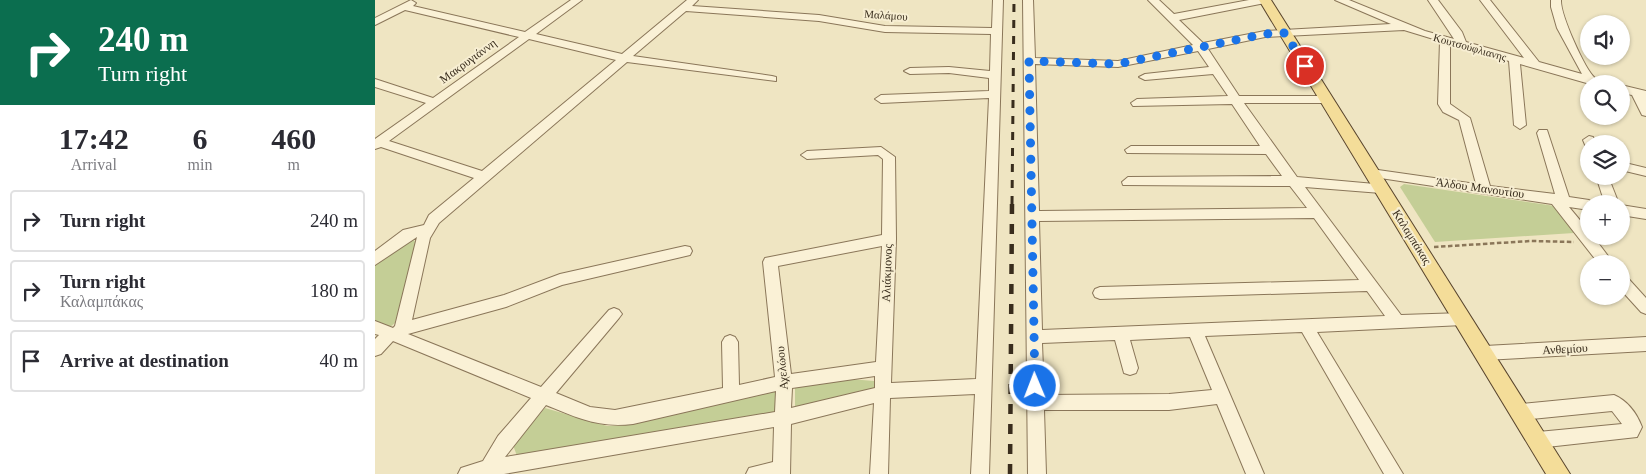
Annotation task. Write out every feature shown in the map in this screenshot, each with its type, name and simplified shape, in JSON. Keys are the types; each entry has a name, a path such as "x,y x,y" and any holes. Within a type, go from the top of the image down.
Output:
{"main road":[{"name":"Καλαμπάκας","path":"1265,0 1559,474"}],"street":[{"path":"375,22 416,0"},
{"name":"Μακρυγιάννη","path":"377,144 577,0"},
{"path":"396,333 423,238 427,229 440,213 693,0"},
{"path":"980,474 998,0"},
{"path":"1028,0 1037,474"},
{"path":"1153,0 1201,47 1234,100 1269,150 1319,213 1399,323"},
{"path":"1171,18 1265,0"},
{"name":"Κουτσούφλιανης","path":"1340,0 1403,27 1514,60 1580,77"},
{"path":"1433,0 1457,32 1462,45"},
{"path":"1485,0 1535,65"},
{"path":"1556,0 1555,6 1558,18 1588,75"},
{"path":"405,7 623,58 772,79"},
{"name":"Μαλάμου","path":"684,8 819,18 885,29 997,31"},
{"path":"1029,61 1118,64 1201,47 1285,33 1403,27"},
{"path":"1445,40 1444,104 1447,109 1464,118 1484,188"},
{"path":"1514,60 1520,125"},
{"path":"910,71 949,70 995,75"},
{"path":"1145,77 1215,70"},
{"path":"375,84 435,102"},
{"path":"881,100 994,94"},
{"path":"1641,94 1646,112"},
{"path":"1137,103 1325,99"},
{"path":"1543,133 1559,200 1580,230"},
{"path":"377,144 482,176"},
{"path":"1131,150 1269,150"},
{"name":"Αλιάκμονος","path":"807,156 881,151 888,154 889,239 879,474"},
{"path":"1630,168 1646,172"},
{"name":"Άλδου Μανουτίου","path":"1371,173 1580,204"},
{"path":"1129,182 1276,180 1381,188"},
{"path":"1630,211 1646,214"},
{"path":"1032,216 1319,213"},
{"path":"375,259 408,234 427,229"},
{"name":"Αχελώου","path":"782,472 784,382 770,262 889,239"},
{"path":"1591,245 1599,255"},
{"path":"375,348 396,333 506,301 560,280 685,251"},
{"path":"1101,293 1223,289 1306,290 1371,285"},
{"path":"1630,290 1646,308"},
{"path":"489,468 504,442 614,314"},
{"path":"1035,337 1121,335 1463,319"},
{"path":"1306,326 1394,474"},
{"path":"375,327 396,333 589,415 615,418 784,382 884,368"},
{"path":"1195,331 1255,474"},
{"path":"1121,335 1130,368"},
{"path":"730,342 731,394"},
{"name":"Ανθεμίου","path":"1485,353 1646,344"},
{"path":"467,474 489,468 784,418 883,392 907,388 984,386"},
{"path":"1036,403 1169,402 1222,396"},
{"path":"1521,412 1610,403 1618,405 1634,427 1631,431 1538,440"},
{"path":"755,474 782,472"}],"path":[{"path":"1434,247 1531,242 1580,242"}],"green space":[{"path":"1404,184 1555,206 1574,233 1435,242 1400,187"},
{"path":"413,238 416,244 395,323 390,327 375,321 375,263"},
{"path":"850,379 874,381 878,387 795,407 795,386"},
{"path":"776,390 778,413 517,456 513,445 545,408 607,426 624,425"}],"railway":[{"path":"1012,204 1014,0"},
{"path":"1010,474 1012,202"}],"route":[{"path":"1035,386 1029,61 1118,64 1265,34 1285,33 1305,66"}]}
